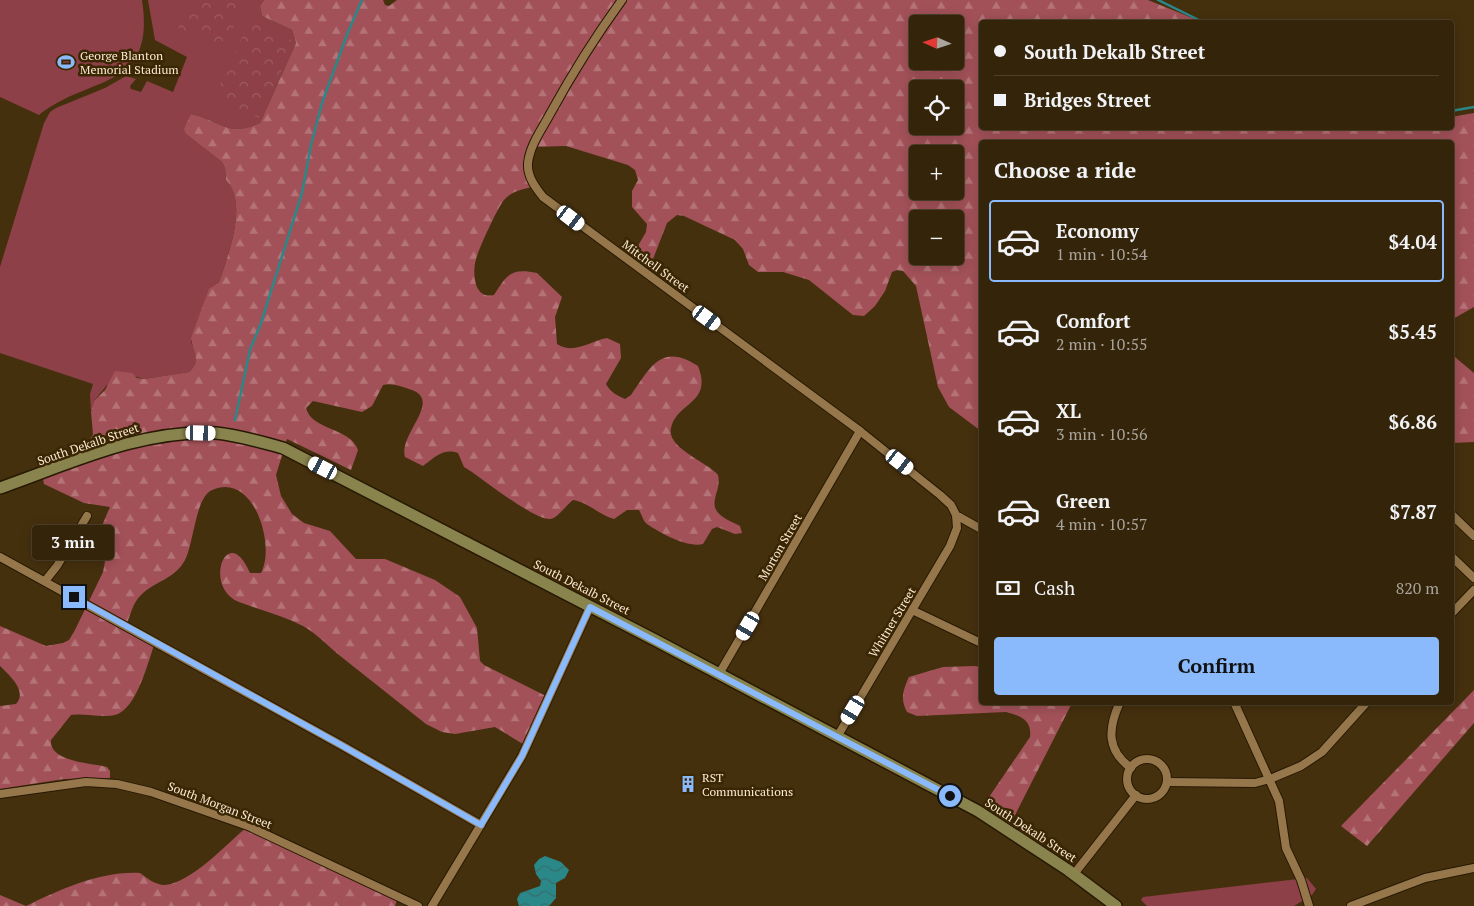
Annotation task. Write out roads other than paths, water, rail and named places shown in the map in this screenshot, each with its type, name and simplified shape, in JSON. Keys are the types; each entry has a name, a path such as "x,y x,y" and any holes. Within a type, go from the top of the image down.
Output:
{"main road":[{"name":"South Dekalb Street","path":"0,488 147,438 185,433 218,434 283,448 719,674 978,811 1074,874 1116,906"}],"street":[{"name":"Mitchell Street","path":"622,0 594,38 538,134 528,163 530,177 534,186 543,197 860,431 940,494 951,505 956,515 979,528"},
{"name":"Morton Street","path":"719,674 860,431"},
{"name":"Whitner Street","path":"837,737 950,546 956,528 956,515"},
{"path":"44,581 57,566 87,516"},
{"path":"1454,517 1474,536"},
{"path":"0,557 341,745 481,825"},
{"path":"1454,559 1474,578"},
{"path":"1454,611 1474,590"},
{"path":"432,906 522,756 590,607"},
{"path":"912,610 979,642"},
{"path":"1118,705 1112,718 1113,745 1119,759 1131,768"},
{"path":"1235,705 1280,801 1286,848 1302,880 1309,906"},
{"path":"1166,782 1255,783 1270,779 1301,766 1322,752 1364,705"},
{"path":"1141,760 1153,760 1163,767 1166,782 1163,790 1152,798 1146,798 1136,795 1128,781 1131,768 1141,760"},
{"name":"South Morgan Street","path":"0,794 86,782 117,784 151,792 248,826 418,906"},
{"path":"1074,874 1136,795"},
{"path":"1351,906 1425,878 1474,868"}],"water":[{"path":"545,856 561,862 569,870 565,878 556,883 556,898 549,906 519,906 517,899 520,893 540,886 541,881 536,874 534,865"}],"waterway":[{"path":"235,420 250,350 261,323 302,193 311,145 322,103 362,0"},
{"path":"1158,0 1199,20"},
{"path":"1454,110 1474,107"}],"place":[{"name":"George Blanton Memorial Stadium","path":"66,62"},
{"name":"RST Communications","path":"688,784"}]}
